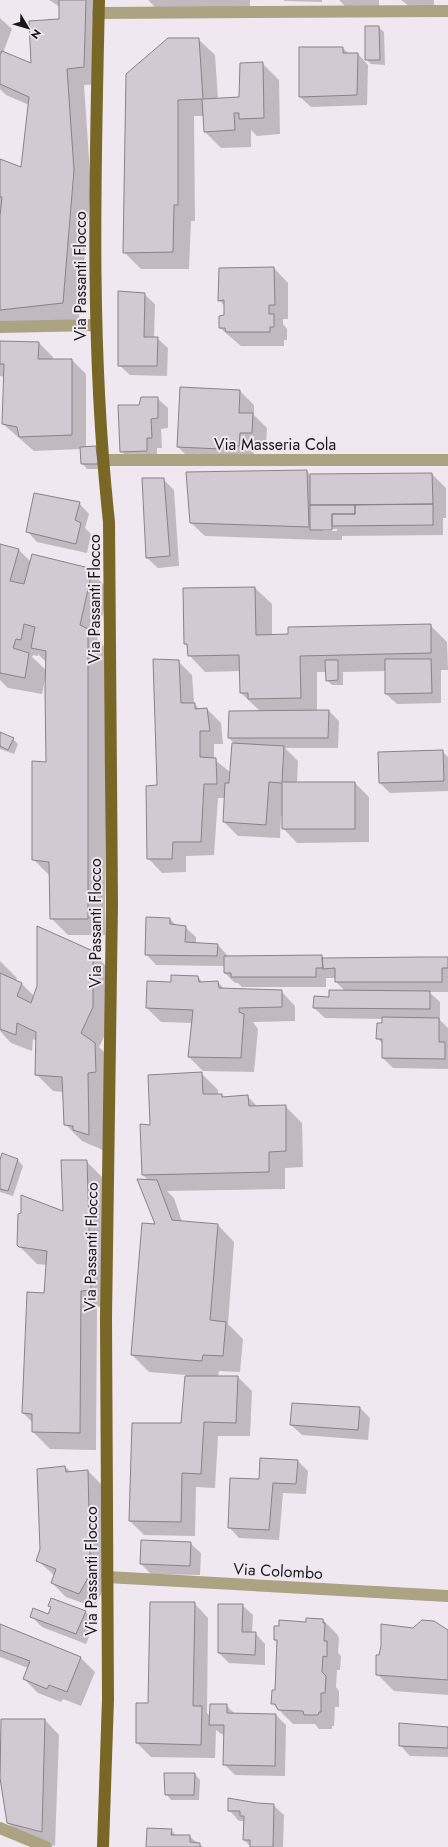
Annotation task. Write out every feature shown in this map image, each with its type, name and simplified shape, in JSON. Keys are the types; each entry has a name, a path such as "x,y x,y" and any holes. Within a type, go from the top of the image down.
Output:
{"main road":[{"name":"Via Passanti Flocco","path":"99,0 95,325 103,460 109,522 112,896 106,1318 108,1700 103,1847"}],"street":[{"path":"98,13 448,11"},
{"path":"0,326 95,325"},
{"name":"Via Masseria Cola","path":"103,460 448,460"},
{"name":"Via Colombo","path":"107,1578 448,1596"},
{"path":"0,1828 46,1847"}],"building":[{"path":"59,0 86,0 84,67 67,69 74,170 63,303 0,310 0,216 2,197 0,197 0,159 21,167 29,97 0,84 0,55 2,51 31,63 29,21 59,19"},
{"path":"365,26 379,26 380,60 365,60"},
{"path":"168,38 199,38 203,99 239,97 240,63 263,62 264,118 239,119 239,113 234,113 235,130 204,132 202,99 178,100 178,205 174,205 173,252 123,253 126,74"},
{"path":"299,47 343,47 343,53 358,53 357,95 299,97"},
{"path":"274,267 275,305 269,305 269,314 274,314 274,327 270,327 270,332 226,332 225,328 219,328 219,316 224,315 224,300 218,301 219,268"},
{"path":"118,291 145,293 144,337 158,337 157,366 118,366"},
{"path":"0,341 39,342 38,359 72,359 72,435 19,437 17,427 2,424 4,364 0,364"},
{"path":"180,387 240,390 239,413 253,413 252,433 240,433 239,446 220,445 220,449 177,447"},
{"path":"141,397 158,397 158,418 151,419 152,438 147,438 147,451 120,452 118,405 139,405"},
{"path":"96,446 98,464 81,464 80,447"},
{"path":"307,470 309,527 190,523 186,472"},
{"path":"432,473 433,504 310,505 310,474"},
{"path":"142,478 164,478 170,556 146,558"},
{"path":"34,493 80,502 75,520 81,523 76,544 26,532"},
{"path":"433,504 433,525 332,526 332,514 355,514 355,505"},
{"path":"310,505 355,505 355,514 332,514 332,530 310,530"},
{"path":"0,544 19,549 10,581 24,584 32,554 89,568 91,576 80,625 88,629 88,919 50,919 49,862 32,860 32,761 46,762 46,651 31,648 35,627 24,624 21,640 16,639 13,648 29,653 25,678 0,673"},
{"path":"255,587 256,635 288,634 288,627 431,624 431,653 300,656 301,698 248,699 248,693 240,693 239,655 188,656 187,644 184,644 183,588"},
{"path":"153,659 179,660 181,703 195,703 195,709 207,708 210,731 200,731 200,757 216,758 217,784 204,784 201,842 173,842 172,859 147,859 146,786 157,785"},
{"path":"385,659 431,659 432,693 385,694"},
{"path":"325,660 338,660 338,680 326,681"},
{"path":"329,710 328,738 228,738 229,711"},
{"path":"0,732 14,738 8,750 0,746"},
{"path":"232,743 284,746 282,782 355,782 355,829 282,829 282,783 269,782 266,825 223,822 225,783 229,783"},
{"path":"443,750 444,781 379,783 378,752"},
{"path":"146,917 170,918 170,924 186,926 185,942 218,944 217,956 145,955"},
{"path":"37,926 93,951 93,1007 81,1033 95,1043 96,1072 88,1073 89,1135 73,1130 73,1126 64,1125 62,1077 35,1075 36,1032 17,1023 16,1035 0,1029 0,973 22,983 17,996 31,1003 37,986"},
{"path":"322,955 323,968 316,968 316,977 231,977 231,973 224,973 224,956"},
{"path":"448,957 448,968 442,968 442,982 335,982 335,968 323,969 322,958"},
{"path":"171,975 198,976 199,982 218,981 219,988 282,990 282,1007 239,1008 239,1012 244,1014 241,1058 188,1057 193,1010 146,1008 147,981 171,982"},
{"path":"329,990 430,991 430,1009 313,1008 314,996 329,997"},
{"path":"382,1017 439,1018 439,1042 445,1042 445,1059 382,1058 382,1039 376,1039 377,1023 382,1023"},
{"path":"202,1072 203,1094 222,1094 222,1097 248,1095 249,1106 286,1105 286,1151 269,1152 269,1172 142,1175 140,1124 150,1125 148,1075"},
{"path":"2,1153 18,1159 8,1191 0,1189 0,1160"},
{"path":"61,1160 87,1160 91,1290 81,1291 80,1433 32,1432 32,1414 22,1413 27,1292 44,1293 47,1251 19,1247 17,1245 18,1214 21,1213 21,1195 63,1211"},
{"path":"137,1179 157,1180 172,1220 218,1224 210,1320 226,1322 223,1356 203,1355 202,1361 131,1355 142,1223 155,1224"},
{"path":"185,1376 238,1376 236,1423 204,1422 201,1474 182,1473 181,1522 129,1521 132,1423 181,1423"},
{"path":"292,1403 360,1407 358,1430 290,1425"},
{"path":"260,1458 298,1460 296,1484 273,1483 269,1530 228,1528 230,1478 259,1479"},
{"path":"65,1466 66,1472 88,1470 90,1560 98,1564 93,1581 88,1578 79,1594 51,1583 56,1569 36,1561 40,1549 37,1469"},
{"path":"141,1540 191,1542 190,1566 140,1564"},
{"path":"51,1598 86,1611 76,1634 30,1617 33,1608 48,1614 51,1607 48,1606"},
{"path":"150,1602 195,1602 193,1706 202,1706 201,1745 136,1743 136,1703 148,1703"},
{"path":"218,1604 243,1604 242,1632 256,1632 255,1655 218,1653"},
{"path":"306,1618 323,1619 323,1623 325,1623 324,1641 327,1641 327,1657 323,1656 322,1672 326,1676 325,1693 321,1693 321,1712 319,1712 318,1715 304,1715 303,1711 278,1710 275,1704 271,1704 272,1690 275,1690 277,1640 274,1640 274,1626 279,1626 279,1620 306,1622"},
{"path":"422,1620 434,1621 448,1630 448,1680 376,1675 376,1655 379,1655 381,1646 381,1624 413,1628"},
{"path":"0,1624 81,1657 67,1692 49,1685 47,1689 23,1679 30,1661 0,1650"},
{"path":"210,1704 227,1704 227,1713 276,1714 275,1766 223,1765 224,1725 209,1725"},
{"path":"1,1719 45,1719 42,1832 7,1823 0,1778"},
{"path":"399,1723 448,1727 448,1748 399,1746"},
{"path":"164,1773 195,1773 194,1795 165,1795"},
{"path":"228,1798 257,1803 274,1804 273,1847 250,1847 250,1840 243,1840 244,1816 240,1816 240,1811 228,1811"},
{"path":"147,1828 172,1829 171,1835 190,1835 190,1842 200,1843 200,1847 146,1847"}]}
